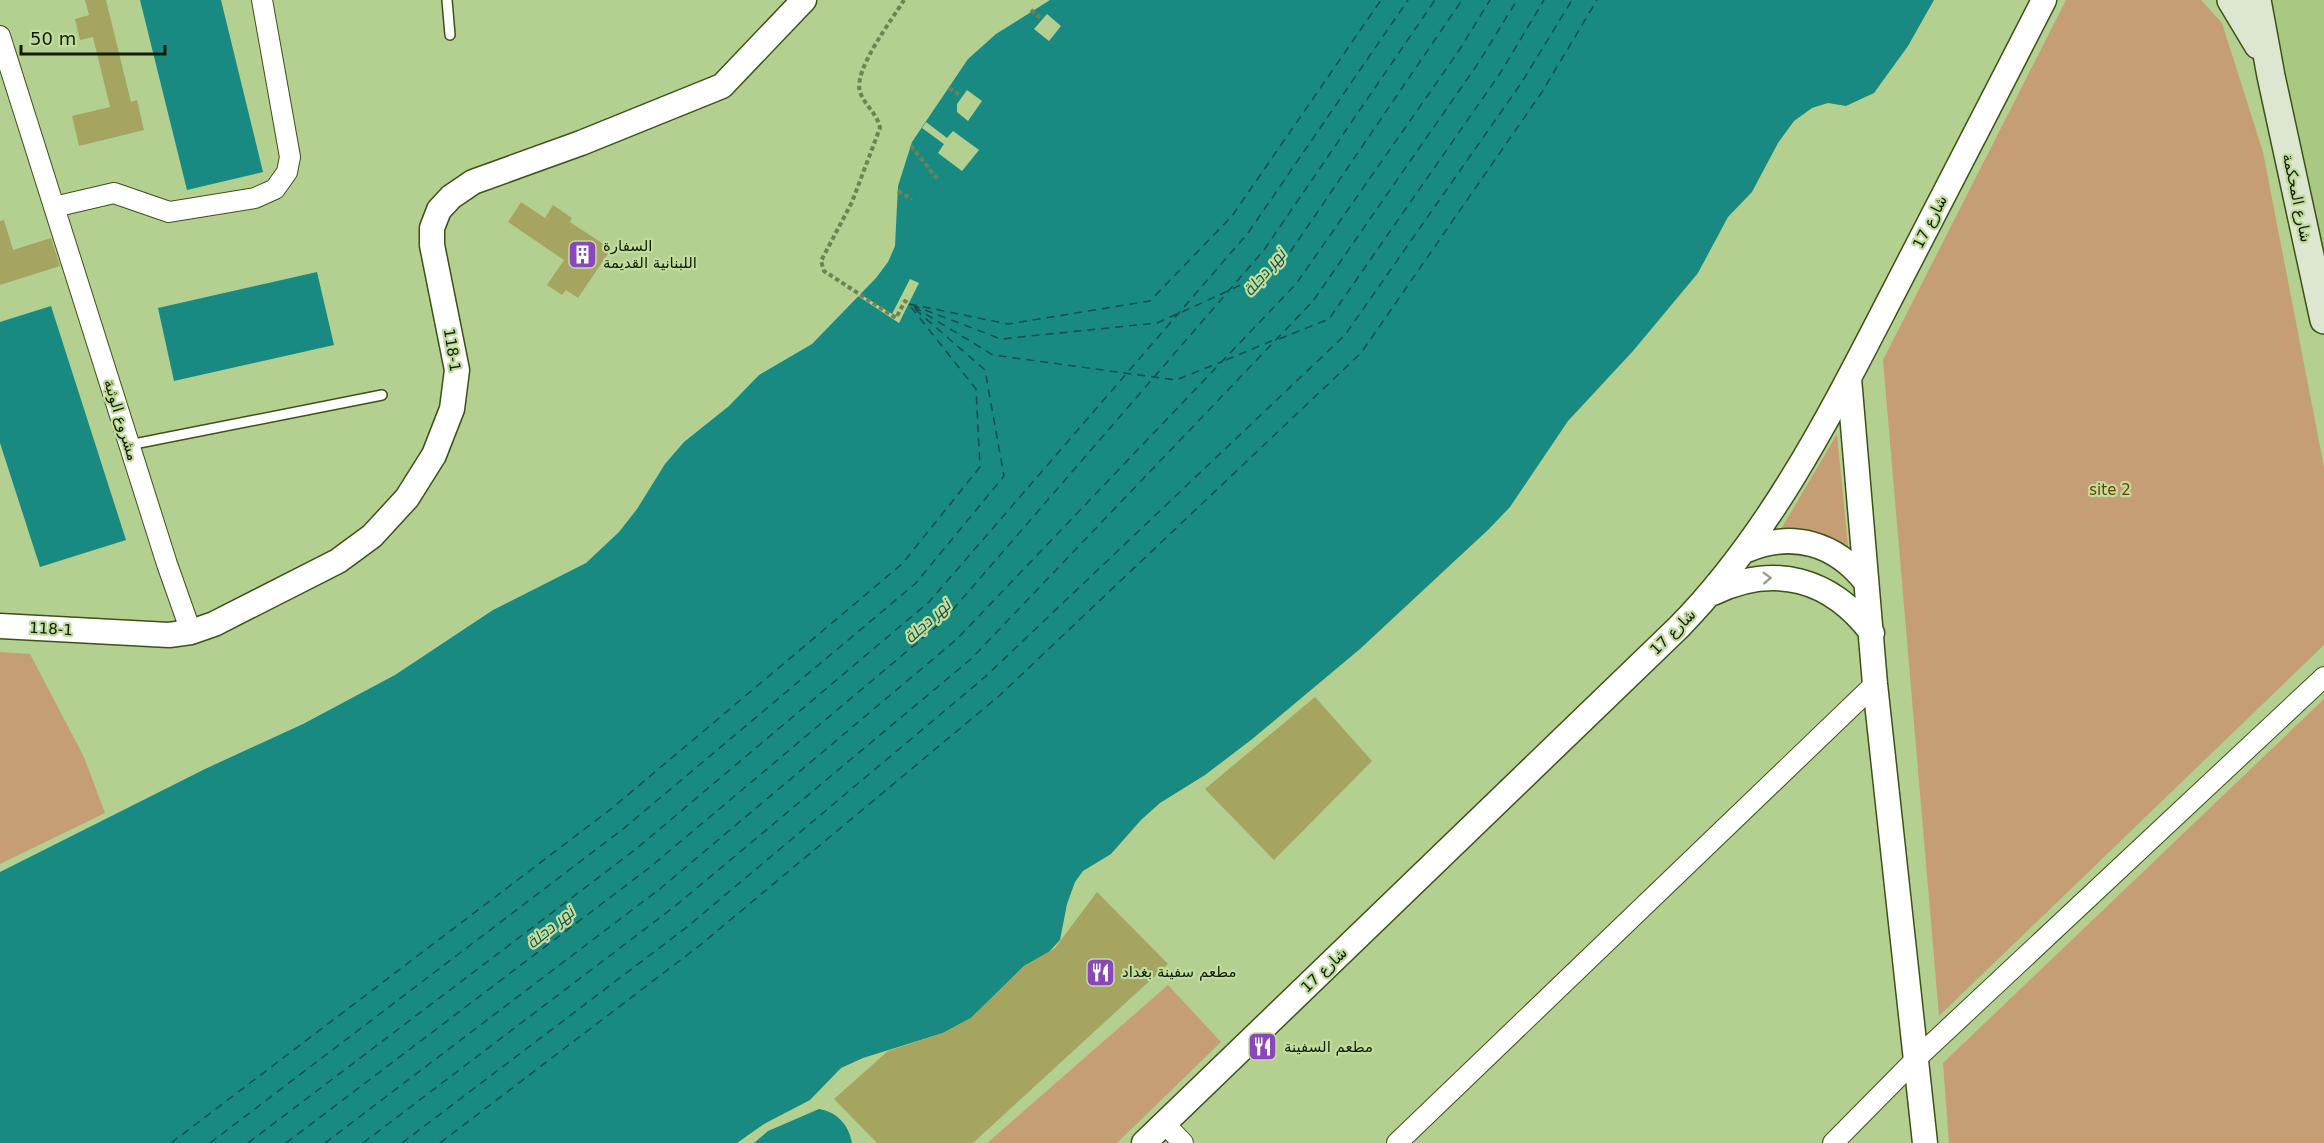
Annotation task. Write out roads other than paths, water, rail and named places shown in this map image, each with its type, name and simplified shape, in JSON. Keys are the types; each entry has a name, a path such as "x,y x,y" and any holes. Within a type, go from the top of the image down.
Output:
{"main road":[{"name":"شارع المحكمة","path":"2231,0 2256,38 2271,76"},
{"name":"شارع المحكمة","path":"2257,0 2271,76 2324,320"}],"street":[{"path":"54,207 114,193 169,212 255,198 275,189 287,172 290,157 262,0"},
{"name":"118-1","path":"0,626 169,636 191,632 214,624 338,561 372,536 407,498 434,455 452,409 457,370 432,245 432,228 439,210 451,197 473,182 614,130 723,86 804,0"},
{"name":"شارع 17","path":"1144,1143 1711,594 1747,550 1849,378 2044,0"},
{"name":"مشروع الوثبة","path":"0,36 129,445 191,632"},
{"path":"1849,378 1875,684 1925,1143"},
{"path":"1747,550 1779,540 1813,543 1843,557 1866,582"},
{"path":"1711,594 1749,579 1769,577 1809,584 1845,603 1872,633"},
{"path":"1833,1143 1917,1059 2324,677"},
{"path":"1397,1143 1875,684"},
{"path":"1164,1124 1184,1143"}],"lane":[{"path":"447,0 450,35"},
{"path":"129,445 382,395"}],"water":[{"path":"140,0 221,0 263,172 187,190"},
{"name":"نهر دجلة","path":"1050,0 1934,0 1908,46 1874,93 1846,106 1828,103 1812,108 1794,121 1778,143 1752,192 1728,217 1698,273 1633,351 1568,421 1510,507 1360,649 1251,740 1205,775 1160,803 1141,820 1111,854 1083,871 1075,882 1067,904 1060,940 1047,954 1024,966 971,1018 943,1033 863,1058 841,1068 810,1100 764,1124 737,1143 0,1143 0,872 205,769 303,724 395,675 493,610 586,563 619,532 637,509 665,464 684,442 729,406 759,375 812,344 876,278 888,262 895,246 898,186 912,142 968,59 996,34"},
{"path":"317,272 334,345 174,381 158,308"},
{"path":"51,306 126,540 40,567 0,443 0,322"},
{"path":"819,1109 841,1120 852,1143 754,1143 768,1131"}],"place":[{"name":"السفارة اللبنانية القديمة","path":"582,255"},
{"name":"مطعم سفينة بغداد","path":"1101,972"},
{"name":"مطعم السفينة","path":"1263,1047"}],"park label":[{"name":"site 2","path":"2110,490"}]}
